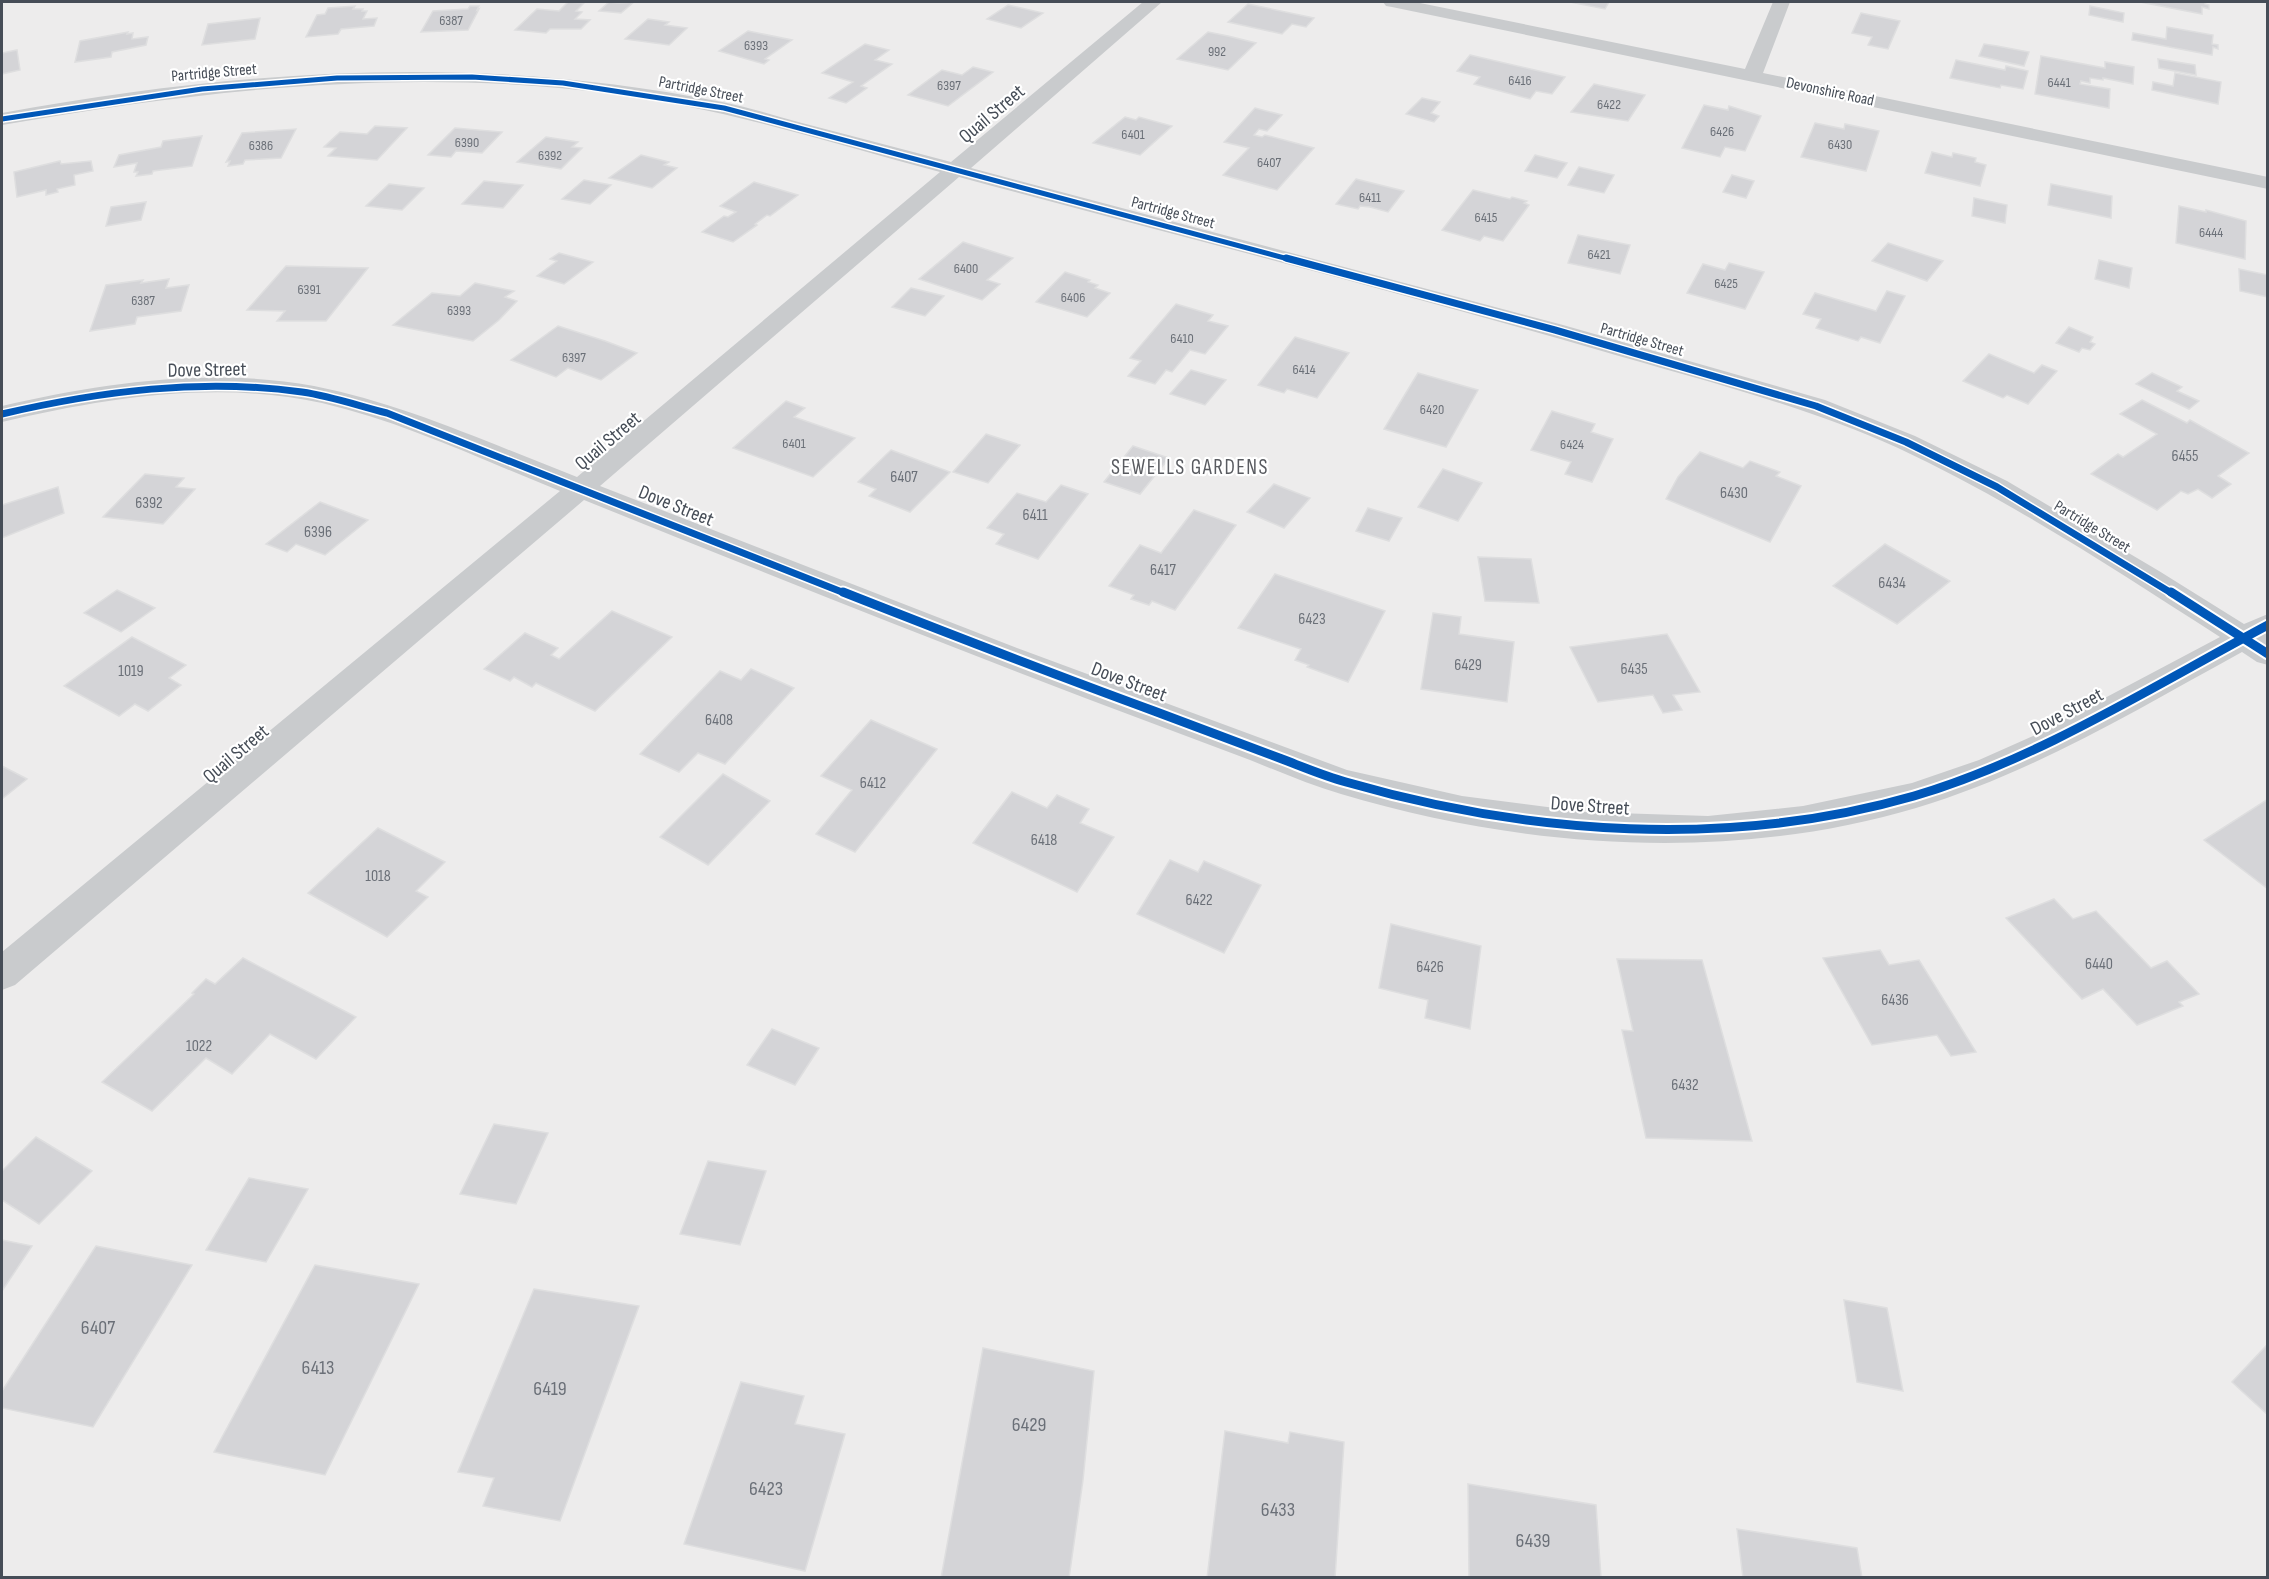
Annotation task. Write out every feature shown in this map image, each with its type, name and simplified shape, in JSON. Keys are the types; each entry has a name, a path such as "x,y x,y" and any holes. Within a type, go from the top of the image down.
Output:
{"street":[{"name":"Quail Street","path":"2,974 581,488 1153,2"},
{"name":"Devonshire Road","path":"1392,2 2268,183"},
{"path":"1752,76 1782,2"},
{"name":"Partridge Street","path":"2,119 181,90 404,76 503,79 633,92 724,108 1555,330 1816,406 1906,442 1997,487 2148,578 2259,639"},
{"name":"Dove Street","path":"2,414 46,403 123,391 196,386 252,387 304,392 387,413 995,651 1344,782 1462,810 1586,826 1708,830 1803,820 1913,796 1991,769 2044,745 2259,639"}],"building":[{"path":"568,2 584,3 576,11 582,12 575,19 590,20 581,29 550,29 546,33 515,30 537,9 559,11"},
{"path":"609,2 634,2 621,13 599,11"},
{"path":"1570,2 1609,2 1605,9"},
{"path":"2140,2 2205,2 2209,5 2209,9 2202,7 2202,14"},
{"path":"1248,4 1314,18 1306,27 1292,24 1282,34 1228,22"},
{"path":"1008,5 1043,13 1021,28 987,19"},
{"path":"355,6 353,9 367,11 363,19 377,18 374,26 341,29 338,34 306,37 317,15 325,14 328,8"},
{"path":"470,6 479,6 477,10 479,9 468,30 421,32 433,11 468,9"},
{"path":"2090,6 2124,13 2123,22 2089,15"},
{"path":"1861,13 1900,21 1888,49 1868,45 1872,37 1852,33"},
{"path":"260,18 255,39 202,45 208,24"},
{"path":"648,19 669,22 665,25 687,28 669,45 625,39"},
{"path":"2167,27 2213,35 2212,44 2218,45 2218,49 2213,47 2212,55 2132,40 2133,33 2166,39"},
{"path":"748,31 792,40 765,59 769,60 764,64 719,51"},
{"path":"128,32 127,34 133,33 132,39 148,37 146,45 112,52 111,57 75,62 80,41"},
{"path":"1208,32 1256,43 1228,70 1177,59"},
{"path":"865,44 889,50 875,60 892,64 861,86 867,88 846,103 829,98 853,82 822,73"},
{"path":"1984,44 2029,52 2024,66 1979,56"},
{"path":"17,50 20,70 2,74 2,53"},
{"path":"1470,55 1565,77 1552,94 1536,91 1530,99 1474,84 1480,77 1457,71"},
{"path":"2041,56 2105,68 2105,62 2134,67 2133,84 2103,78 2103,80 2090,78 2090,83 2081,81 2080,84 2110,89 2109,108 2035,94"},
{"path":"2158,59 2195,65 2196,75 2159,68"},
{"path":"1956,60 2005,70 2006,66 2028,71 2023,89 2001,85 2000,88 1950,78"},
{"path":"973,67 993,72 948,106 908,95 942,70 962,75"},
{"path":"2175,73 2221,82 2218,104 2152,90 2153,82 2173,86"},
{"path":"1594,84 1645,95 1628,121 1571,112"},
{"path":"1422,98 1440,102 1431,113 1439,116 1434,122 1406,114"},
{"path":"1704,105 1728,110 1729,106 1761,116 1745,151 1725,147 1720,157 1682,148"},
{"path":"1255,108 1282,115 1267,131 1259,129 1254,135 1262,137 1265,135 1314,148 1277,190 1223,175 1249,148 1224,142"},
{"path":"1125,117 1136,120 1139,117 1172,126 1140,155 1093,143"},
{"path":"1815,123 1844,129 1845,124 1879,131 1866,171 1801,157"},
{"path":"375,126 407,128 377,160 328,156 336,148 324,147 340,132 367,134"},
{"path":"455,128 502,132 482,153 456,151 451,157 428,155"},
{"path":"296,129 281,158 245,160 243,164 228,166 230,161 226,162 242,133"},
{"path":"202,136 192,166 153,171 152,174 136,176 138,172 134,172 137,163 114,167 119,155 161,147 163,141"},
{"path":"546,137 578,142 572,147 582,148 561,169 517,162"},
{"path":"1932,152 1952,157 1953,153 1976,158 1975,162 1986,165 1980,186 1925,173"},
{"path":"641,155 669,162 664,165 677,168 652,188 609,178"},
{"path":"1535,155 1567,163 1557,178 1525,171"},
{"path":"60,161 61,164 91,161 93,171 74,175 75,185 57,189 58,192 46,195 46,190 17,197 14,172"},
{"path":"1579,167 1614,175 1604,193 1568,185"},
{"path":"1732,175 1754,181 1746,198 1723,192"},
{"path":"1356,179 1404,191 1388,212 1370,207 1360,206 1358,209 1336,204"},
{"path":"584,180 611,185 590,204 562,199"},
{"path":"484,181 523,185 503,208 462,204"},
{"path":"754,182 798,195 770,216 767,215 733,242 702,232 724,216 728,217 736,212 720,206"},
{"path":"389,184 424,188 402,210 366,206"},
{"path":"2051,184 2112,196 2111,218 2048,205"},
{"path":"1473,190 1527,201 1524,203 1529,205 1503,241 1484,236 1480,241 1442,230"},
{"path":"1974,198 2007,205 2005,223 1972,216"},
{"path":"146,202 141,220 106,226 111,207"},
{"path":"2179,206 2206,212 2206,210 2246,221 2245,259 2176,243"},
{"path":"1578,235 1630,245 1620,274 1568,263"},
{"path":"963,242 1013,258 987,280 1000,284 982,300 919,279"},
{"path":"1888,243 1943,261 1927,281 1872,261"},
{"path":"559,253 593,262 564,284 537,276 557,261 550,259"},
{"path":"2099,260 2132,268 2129,288 2095,279"},
{"path":"1729,263 1764,272 1745,309 1687,293 1703,264 1725,270"},
{"path":"286,266 368,268 326,321 277,321 285,311 247,310"},
{"path":"2239,269 2268,275 2268,297 2240,291"},
{"path":"1065,272 1090,280 1088,282 1098,285 1095,288 1110,293 1087,317 1036,302"},
{"path":"169,279 166,288 189,285 181,311 137,317 135,324 90,331 106,285"},
{"path":"475,283 514,291 505,297 517,301 499,320 473,341 393,325 432,293 460,296"},
{"path":"911,288 944,296 925,316 892,307"},
{"path":"1887,291 1905,296 1880,343 1861,337 1858,341 1816,328 1821,319 1803,314 1815,293 1876,311"},
{"path":"1176,304 1213,315 1208,321 1228,326 1205,354 1190,350 1172,372 1166,370 1155,384 1128,376 1141,361 1130,358"},
{"path":"558,326 637,353 601,380 568,368 556,377 511,360"},
{"path":"2069,327 2093,337 2090,342 2095,344 2090,350 2082,348 2079,352 2056,343"},
{"path":"1295,337 1349,353 1317,398 1287,389 1284,393 1258,385"},
{"path":"1989,354 2034,373 2042,365 2057,371 2028,404 2007,395 2003,398 1963,381"},
{"path":"1191,370 1226,380 1205,405 1170,394"},
{"path":"1418,373 1478,390 1446,447 1384,429"},
{"path":"2152,373 2182,387 2177,391 2199,401 2189,409 2136,384"},
{"path":"2142,400 2187,423 2190,420 2249,453 2218,476 2231,484 2212,498 2198,489 2188,494 2181,491 2157,510 2091,474 2118,454 2123,457 2157,434 2120,414"},
{"path":"786,401 805,408 794,417 855,438 813,477 733,448"},
{"path":"1552,411 1595,424 1591,432 1613,439 1592,482 1565,474 1571,462 1531,450"},
{"path":"986,434 1020,445 988,483 953,472"},
{"path":"1133,446 1169,458 1140,494 1104,482"},
{"path":"891,450 950,472 910,512 869,496 876,489 858,482"},
{"path":"1700,452 1743,468 1750,461 1780,472 1776,476 1801,486 1770,542 1666,499 1678,477"},
{"path":"1443,469 1482,483 1458,521 1418,507"},
{"path":"145,474 184,478 176,487 195,489 163,524 103,517"},
{"path":"1274,484 1310,498 1284,528 1247,512"},
{"path":"1061,485 1088,494 1038,559 996,544 1004,534 987,528 1017,493 1046,502"},
{"path":"58,487 64,513 2,538 2,505"},
{"path":"320,502 368,520 325,555 296,544 287,552 266,544"},
{"path":"1368,508 1402,518 1389,541 1356,531"},
{"path":"1194,510 1236,525 1175,610 1152,601 1149,605 1131,599 1134,595 1109,586 1140,545 1161,553"},
{"path":"1885,544 1950,581 1897,624 1833,586"},
{"path":"1478,557 1531,559 1539,603 1485,601"},
{"path":"1275,574 1385,611 1348,682 1307,667 1309,665 1295,660 1301,649 1238,628"},
{"path":"117,590 155,608 121,632 84,613"},
{"path":"612,611 672,637 595,711 536,683 532,687 514,677 510,681 484,669 525,633 558,648 551,655 559,659"},
{"path":"1433,613 1461,617 1459,634 1514,642 1507,702 1421,689"},
{"path":"1667,634 1700,692 1673,695 1682,710 1663,713 1653,695 1598,702 1570,647"},
{"path":"132,637 186,665 169,678 181,685 148,711 135,704 119,716 64,686"},
{"path":"751,669 794,688 725,764 698,753 679,772 640,754 720,671 741,680"},
{"path":"871,720 937,749 855,852 816,834 852,790 821,776"},
{"path":"2,766 27,779 2,799"},
{"path":"723,774 770,801 708,865 660,837"},
{"path":"1012,792 1047,808 1057,795 1089,809 1080,823 1114,837 1077,892 973,843"},
{"path":"2268,799 2268,889 2204,840"},
{"path":"378,828 445,862 416,891 428,897 387,937 308,893"},
{"path":"1170,860 1198,872 1204,861 1261,885 1224,953 1137,914"},
{"path":"2054,899 2073,919 2096,911 2151,968 2167,961 2199,994 2179,1002 2183,1006 2137,1025 2103,989 2082,999 2006,918"},
{"path":"1391,924 1481,946 1470,1029 1425,1018 1428,1000 1379,988"},
{"path":"1880,950 1889,965 1919,960 1976,1052 1951,1056 1937,1035 1872,1045 1823,958"},
{"path":"243,958 356,1017 316,1059 270,1034 232,1074 206,1058 152,1111 102,1082 194,994 192,993 206,979 215,984"},
{"path":"1617,959 1702,960 1752,1141 1646,1138 1622,1030 1633,1031"},
{"path":"772,1029 819,1048 795,1085 747,1065"},
{"path":"494,1124 548,1133 516,1204 460,1194"},
{"path":"36,1137 92,1171 39,1224 2,1200 2,1171"},
{"path":"708,1161 766,1171 740,1245 680,1234"},
{"path":"249,1178 308,1189 266,1262 206,1250"},
{"path":"2,1240 32,1246 2,1291"},
{"path":"96,1246 192,1265 93,1427 2,1408 2,1391"},
{"path":"315,1265 419,1284 325,1475 214,1452"},
{"path":"534,1289 639,1306 560,1521 483,1506 494,1478 458,1472"},
{"path":"1844,1300 1887,1308 1903,1391 1857,1382"},
{"path":"2266,1346 2268,1347 2268,1415 2232,1382"},
{"path":"983,1348 1094,1371 1083,1480 1069,1578 941,1578"},
{"path":"741,1382 804,1396 795,1424 845,1434 805,1571 684,1544"},
{"path":"1225,1431 1288,1443 1290,1432 1344,1442 1335,1578 1207,1578"},
{"path":"1468,1484 1596,1505 1601,1578 1469,1578"},
{"path":"1737,1529 1857,1548 1862,1578 1743,1578"}],"cycle path":[{"path":"2,119 135,97 202,89 270,82 405,76 540,81 724,108 1555,330 1816,406 1906,442 1997,487 2149,578 2268,654"},
{"path":"2,414 76,398 189,386 264,388 302,392 334,399 387,413 1006,656 1344,782 1462,810 1586,826 1708,830 1803,820 1913,796 1991,769 2044,745 2268,625"}],"district":[{"name":"SEWELLS GARDENS","path":"1190,467"}]}
